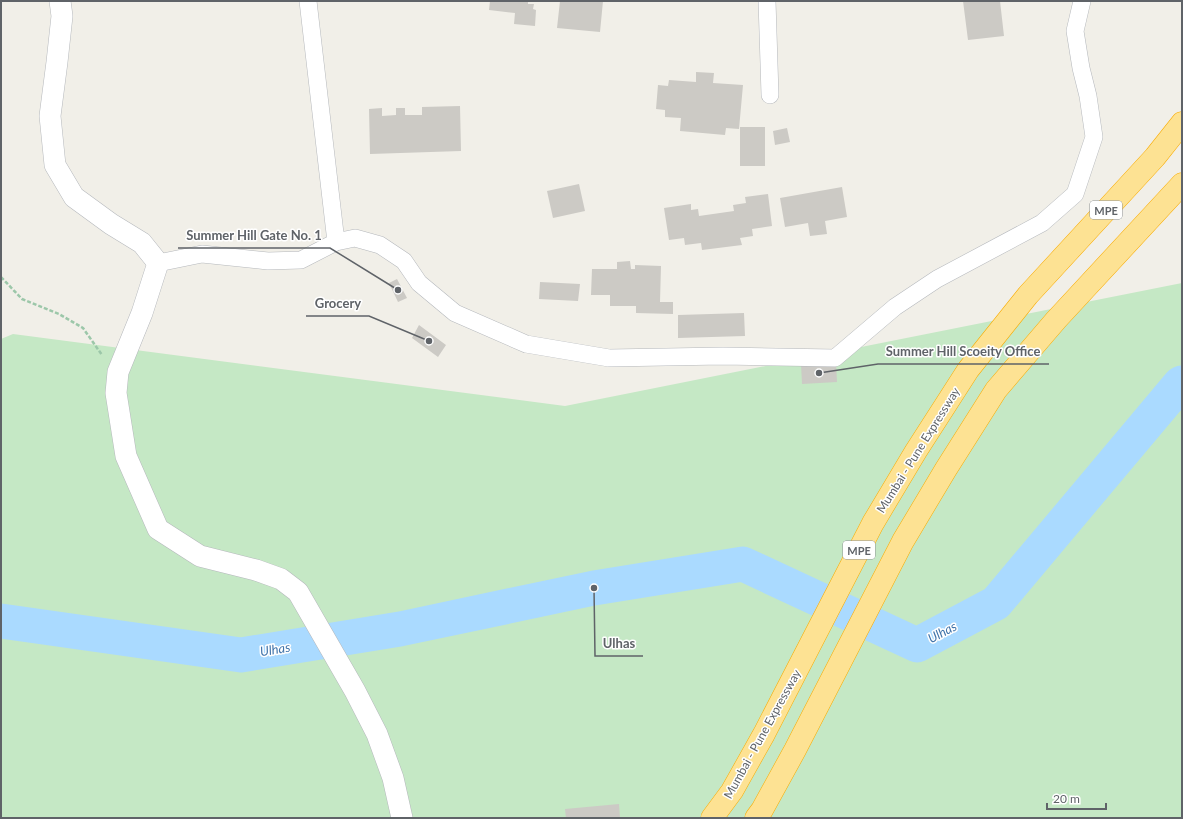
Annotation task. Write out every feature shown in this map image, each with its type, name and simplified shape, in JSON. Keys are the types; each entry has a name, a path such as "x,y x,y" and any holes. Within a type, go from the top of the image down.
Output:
{"highway":[{"name":"Mumbai - Pune Expressway","path":"712,818 732,791 760,740 892,490 968,370 1028,295 1155,158 1182,123"},
{"name":"MPE","path":"756,818 762,810 795,750 903,541 996,390 1056,320 1182,184"}],"street":[{"path":"60,1 62,16 50,116 55,165 74,198 111,224 142,243 158,264"},
{"path":"308,1 336,242"},
{"path":"767,1 770,95"},
{"path":"158,264 202,254 268,261 301,260 336,242 355,238 380,245 404,261 419,283 455,312 526,344 609,358 723,356 835,358 895,307 937,279 1042,224 1075,194 1094,137 1088,96 1081,68 1075,31 1082,1"},
{"path":"158,264 142,312 118,372 116,393 126,456 158,529 200,556 256,570 281,579 298,592 355,691 377,734 393,778 402,818"}],"path":[{"path":"1,277 22,299 59,314 83,328 118,372"}],"green space":[{"path":"1182,283 1182,818 1,818 1,339 13,334 565,406"}],"building":[{"path":"490,1 528,1 528,4 534,4 533,9 536,10 535,26 514,24 515,13 489,10"},
{"path":"560,1 603,1 600,32 557,28"},
{"path":"963,1 1000,1 1004,36 968,40"},
{"path":"696,72 714,73 713,83 743,85 739,129 726,128 725,135 680,131 681,118 665,117 665,110 656,109 658,85 668,86 669,80 696,82"},
{"path":"460,106 461,151 370,154 369,109 382,108 382,116 396,115 396,108 405,108 405,115 422,115 422,107"},
{"path":"740,127 765,127 765,166 740,166"},
{"path":"787,128 790,142 775,145 773,131"},
{"path":"579,184 585,211 553,218 547,191"},
{"path":"842,187 847,217 825,221 827,234 810,236 808,223 785,227 780,198"},
{"path":"768,194 772,226 752,229 753,236 740,238 742,245 702,250 701,243 685,245 684,238 669,240 664,208 691,204 691,210 698,209 699,216 734,211 733,205 746,203 745,197"},
{"path":"630,261 631,269 635,269 635,265 661,266 660,302 673,302 673,314 636,313 636,306 610,306 610,295 591,295 592,269 617,269 617,262"},
{"path":"397,279 407,298 398,302 389,283"},
{"path":"540,282 580,284 578,301 539,299"},
{"path":"744,313 745,336 678,338 678,315"},
{"path":"419,325 446,345 438,357 412,338"},
{"path":"836,362 837,382 802,384 801,364"},
{"path":"619,804 620,818 566,818 565,809"}],"waterway":[{"name":"Ulhas","path":"1,621 241,655 400,629 594,588 743,564 917,645 996,603 1182,383"}],"place":[{"name":"Summer Hill Gate No. 1","path":"398,290"},
{"name":"Grocery","path":"429,341"},
{"name":"Summer Hill Scoeity Office","path":"819,373"},
{"name":"Ulhas","path":"594,588"}]}
